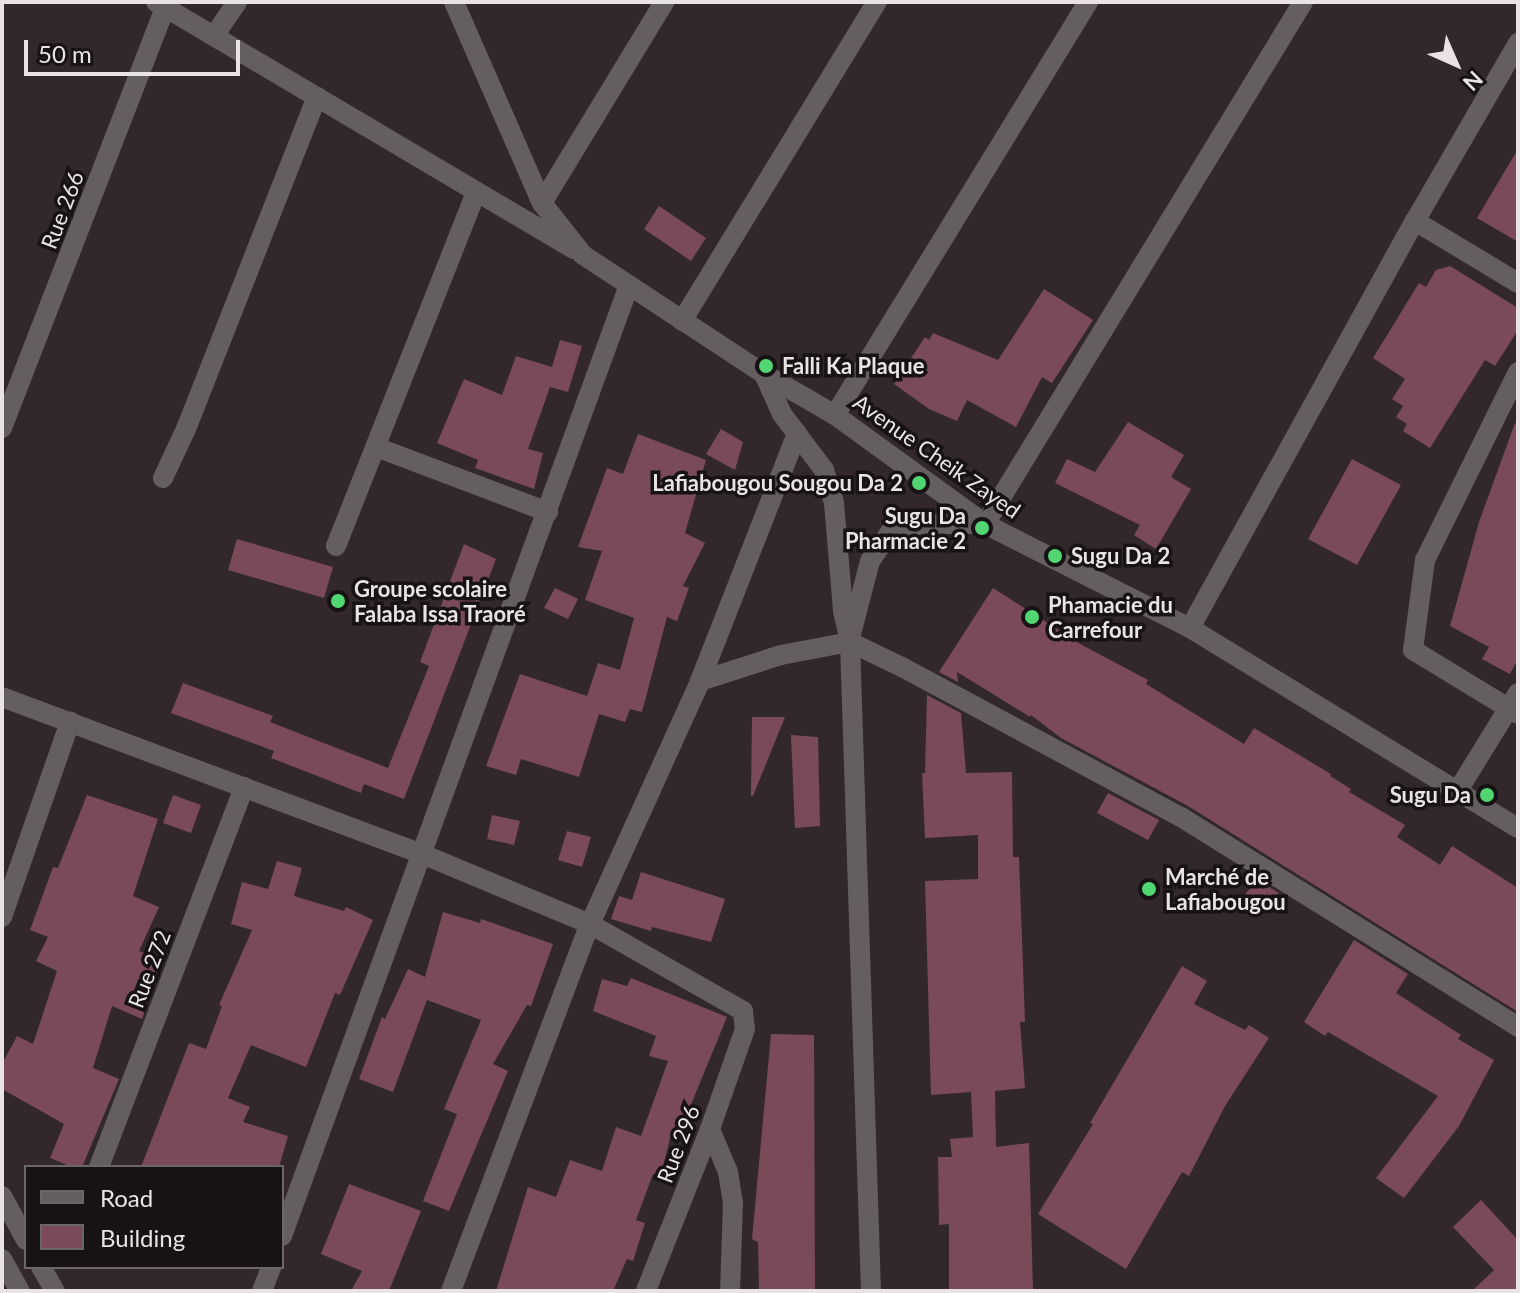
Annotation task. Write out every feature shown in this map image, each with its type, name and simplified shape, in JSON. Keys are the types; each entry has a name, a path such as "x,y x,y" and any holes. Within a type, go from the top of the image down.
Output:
{"street":[{"path":"214,36 237,2"},
{"path":"542,203 664,2"},
{"path":"682,321 877,2"},
{"path":"835,415 1088,2"},
{"path":"850,642 870,561 890,532 923,524 985,524 1303,2"},
{"name":"Avenue Cheik Zayed","path":"456,3 542,203 583,255 764,374 835,415 985,524 1190,628 1518,828"},
{"path":"161,5 583,255"},
{"name":"Rue 266","path":"2,428 161,5"},
{"path":"1190,628 1415,221 1518,43"},
{"path":"163,478 186,429 317,97"},
{"path":"336,546 476,192"},
{"path":"1415,221 1518,283"},
{"path":"284,1231 629,285"},
{"path":"1457,792 1515,705 1413,650 1425,560 1518,372"},
{"path":"764,374 782,414 824,470 834,503 843,611 850,642 871,1291"},
{"path":"451,1291 590,924 700,681 797,433"},
{"path":"376,447 548,512"},
{"path":"700,681 781,655 850,642 1181,817 1518,1027"},
{"path":"2,697 422,854 590,924"},
{"path":"2,917 70,722"},
{"name":"Rue 272","path":"100,1165 244,787"},
{"name":"Rue 296","path":"590,924 743,1011 745,1029 710,1129 646,1291"},
{"path":"710,1129 728,1172 733,1202 730,1291"},
{"path":"2,1196 24,1236"},
{"path":"2,1259 20,1291"},
{"path":"42,1269 54,1290"},
{"path":"54,1290 60,1269"},
{"path":"262,1291 270,1269"}],"building":[{"path":"1518,149 1518,242 1477,218"},
{"path":"659,206 706,238 691,261 644,229"},
{"path":"1450,266 1518,308 1518,330 1495,366 1485,360 1430,448 1403,431 1407,424 1396,417 1403,406 1392,399 1405,379 1373,358 1419,283 1426,287 1436,270"},
{"path":"1044,289 1093,320 1052,383 1042,377 1016,427 967,400 957,421 929,409 894,384 925,337 929,340 933,333 998,360"},
{"path":"560,340 582,346 568,392 550,387 528,449 543,453 534,489 475,468 478,460 437,443 464,379 502,395 516,356 552,367"},
{"path":"1128,422 1184,455 1171,477 1191,489 1156,549 1134,535 1140,525 1055,483 1067,459 1095,472"},
{"path":"1515,423 1518,424 1518,659 1510,674 1482,659 1489,647 1450,626 1479,522"},
{"path":"721,429 743,442 735,470 706,454"},
{"path":"638,434 706,460 685,533 705,543 683,586 689,588 677,621 667,617 642,712 630,709 625,722 599,714 579,777 521,759 516,775 486,766 520,674 587,696 598,663 620,670 634,618 585,600 602,551 578,547 607,468 623,474"},
{"path":"1352,459 1401,485 1357,565 1308,539"},
{"path":"237,539 333,567 324,598 228,570"},
{"path":"464,544 496,559 404,799 364,784 361,793 271,758 274,751 171,713 183,683 273,716 270,722 388,768 429,666 420,662"},
{"path":"555,588 578,599 568,619 544,608"},
{"path":"993,588 1082,645 1148,680 1146,684 1244,744 1254,728 1331,774 1351,789 1349,792 1405,825 1397,837 1440,865 1452,846 1518,888 1518,1012 1188,806 1061,738 1031,715 957,672 958,682 939,672"},
{"path":"927,695 961,713 966,773 1012,772 1013,857 1019,857 1025,1022 1020,1022 1025,1088 995,1091 996,1147 1029,1143 1033,1291 949,1291 949,1224 939,1225 938,1157 952,1157 950,1139 973,1137 971,1092 931,1095 925,881 978,879 978,835 925,838 922,773 925,773"},
{"path":"752,717 785,717 751,796"},
{"path":"791,735 818,737 820,826 795,828"},
{"path":"1108,793 1159,820 1148,840 1097,813"},
{"path":"87,795 158,819 133,896 159,907 139,951 162,959 142,1019 112,1006 93,1068 119,1079 83,1165 67,1165 50,1158 64,1124 2,1089 2,1064 17,1036 33,1044 57,971 36,961 48,937 30,930 53,867 58,868"},
{"path":"173,795 201,805 191,833 163,823"},
{"path":"492,815 520,821 514,845 487,839"},
{"path":"567,831 591,837 582,867 558,860"},
{"path":"277,861 302,868 294,896 344,911 346,907 373,920 340,995 335,993 306,1067 251,1045 228,1098 250,1107 243,1122 288,1136 280,1165 142,1165 189,1043 206,1049 222,1006 219,1005 252,930 231,924 242,882 268,889"},
{"path":"641,872 725,899 711,942 652,927 651,931 611,919 619,896 632,900"},
{"path":"1257,880 1279,893 1261,915 1242,898"},
{"path":"443,912 480,923 481,919 553,944 531,1006 527,1005 493,1064 508,1071 449,1211 423,1201 457,1114 444,1109 481,1020 427,1000 393,1092 359,1079 382,1017 385,1019 408,969 425,977"},
{"path":"1354,940 1408,974 1396,993 1461,1035 1458,1039 1494,1060 1459,1126 1404,1198 1376,1178 1438,1096 1328,1032 1325,1036 1304,1022"},
{"path":"1182,966 1207,981 1194,1004 1245,1030 1249,1025 1269,1038 1225,1106 1189,1176 1182,1172 1126,1269 1038,1214"},
{"path":"631,978 727,1017 678,1136 671,1134 661,1176 653,1174 636,1220 645,1223 633,1261 627,1259 613,1291 496,1291 528,1187 556,1197 570,1160 602,1171 616,1127 641,1136 668,1061 649,1056 656,1036 593,1011 602,979 627,986"},
{"path":"771,1034 814,1035 815,1291 759,1291 758,1242 752,1239"},
{"path":"349,1184 421,1211 389,1291 351,1291 362,1271 321,1254"},
{"path":"1481,1200 1518,1240 1518,1291 1472,1291 1494,1270 1453,1227"}],"place":[{"name":"Falli Ka Plaque","path":"766,366"},
{"name":"Lafiabougou Sougou Da 2","path":"919,483"},
{"name":"Sugu Da Pharmacie 2","path":"982,528"},
{"name":"Sugu Da 2","path":"1055,556"},
{"name":"Groupe scolaire Falaba Issa Traoré","path":"338,601"},
{"name":"Phamacie du Carrefour","path":"1032,617"},
{"name":"Sugu Da","path":"1487,795"},
{"name":"Marché de Lafiabougou","path":"1149,889"}]}
